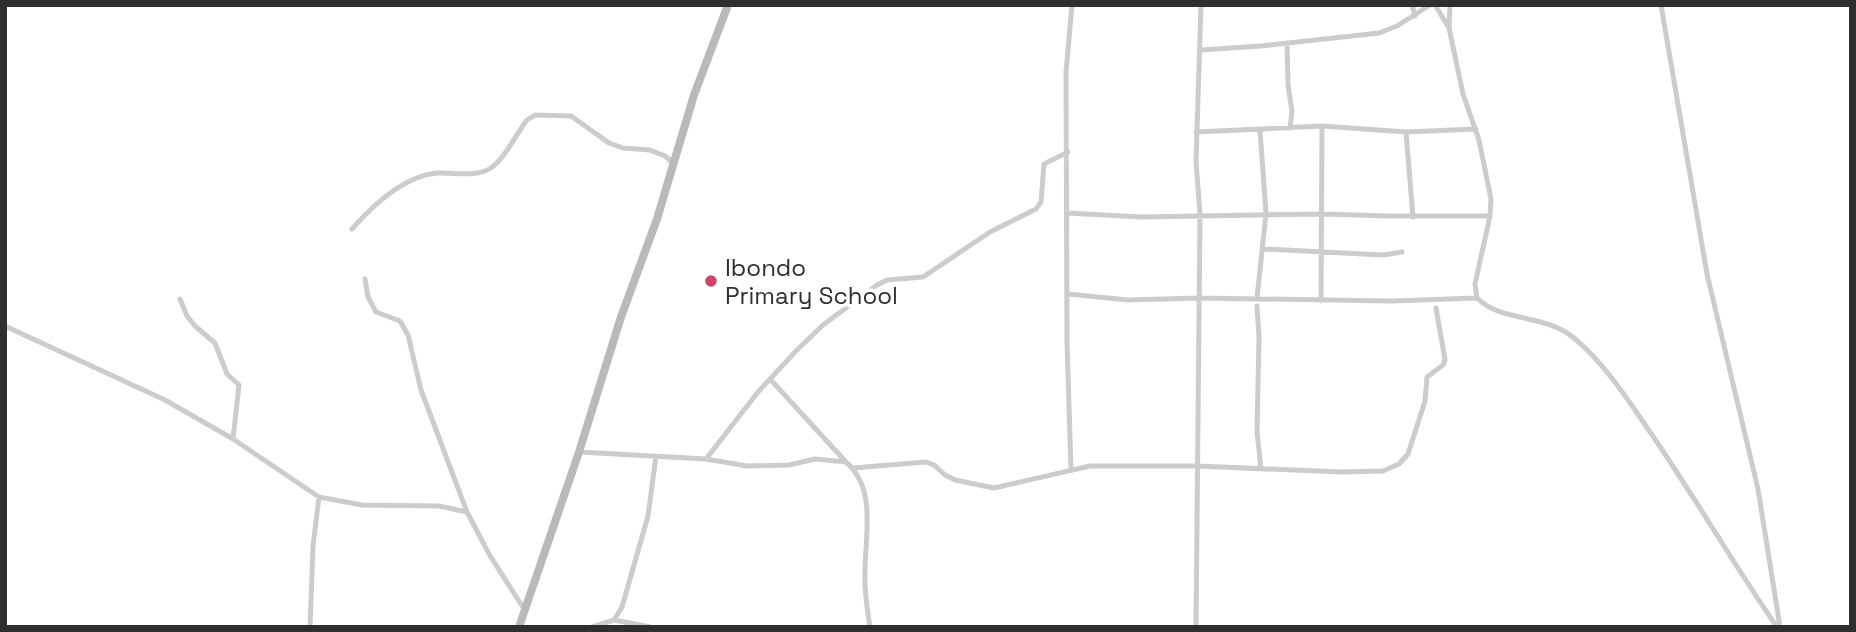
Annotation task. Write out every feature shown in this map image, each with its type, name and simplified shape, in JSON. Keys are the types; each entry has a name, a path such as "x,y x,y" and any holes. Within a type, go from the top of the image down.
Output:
{"main road":[{"path":"519,627 579,452 621,317 657,219 694,95 728,5"}],"street":[{"path":"1070,470 1066,72 1072,5"},
{"path":"1196,627 1200,214 1196,132 1200,5"},
{"path":"1412,5 1415,16"},
{"path":"1200,50 1379,33 1415,16 1430,5"},
{"path":"1435,5 1449,28"},
{"path":"1450,5 1449,28 1463,94 1476,129 1491,199 1490,216 1475,284 1477,298"},
{"path":"1661,5 1707,274 1758,489 1778,627"},
{"path":"1287,43 1292,111 1290,128"},
{"path":"352,229 377,205 415,178 442,173 473,174 494,166 527,120 534,116 571,117 608,143 623,148 650,150 665,156 673,163"},
{"path":"1196,132 1322,126 1406,132 1476,129"},
{"path":"1321,301 1322,126"},
{"path":"1257,298 1266,214 1260,130"},
{"path":"1406,132 1413,217"},
{"path":"706,459 740,413 823,325 877,285 887,280 923,277 990,232 1037,209 1041,202 1045,164 1068,152"},
{"path":"1067,212 1141,216 1490,216"},
{"path":"1263,249 1383,255 1402,252"},
{"path":"365,279 368,297 376,312 400,321 408,335 421,390 436,425 454,482 489,554 524,609"},
{"path":"1068,295 1128,300 1257,298 1321,301 1477,298 1496,311 1558,326 1575,338 1603,366 1665,453 1778,627"},
{"path":"180,299 187,316 215,343 227,374 239,385 233,439"},
{"path":"1257,306 1261,469"},
{"path":"853,468 926,462 955,480 994,488 1090,466 1383,471 1399,464 1408,454 1425,401 1429,373 1443,365 1445,360 1436,308"},
{"path":"5,326 165,400 233,439 319,497 362,505 439,506 467,512"},
{"path":"770,379 861,480 866,501 867,541 864,571 870,627"},
{"path":"579,452 706,459 747,466 789,464 815,459 846,462"},
{"path":"614,620 622,607 648,516 656,456"},
{"path":"310,627 313,546 319,497"},
{"path":"592,627 614,620 646,626"}],"place":[{"name":"Ibondo Primary School","path":"711,281"}]}
